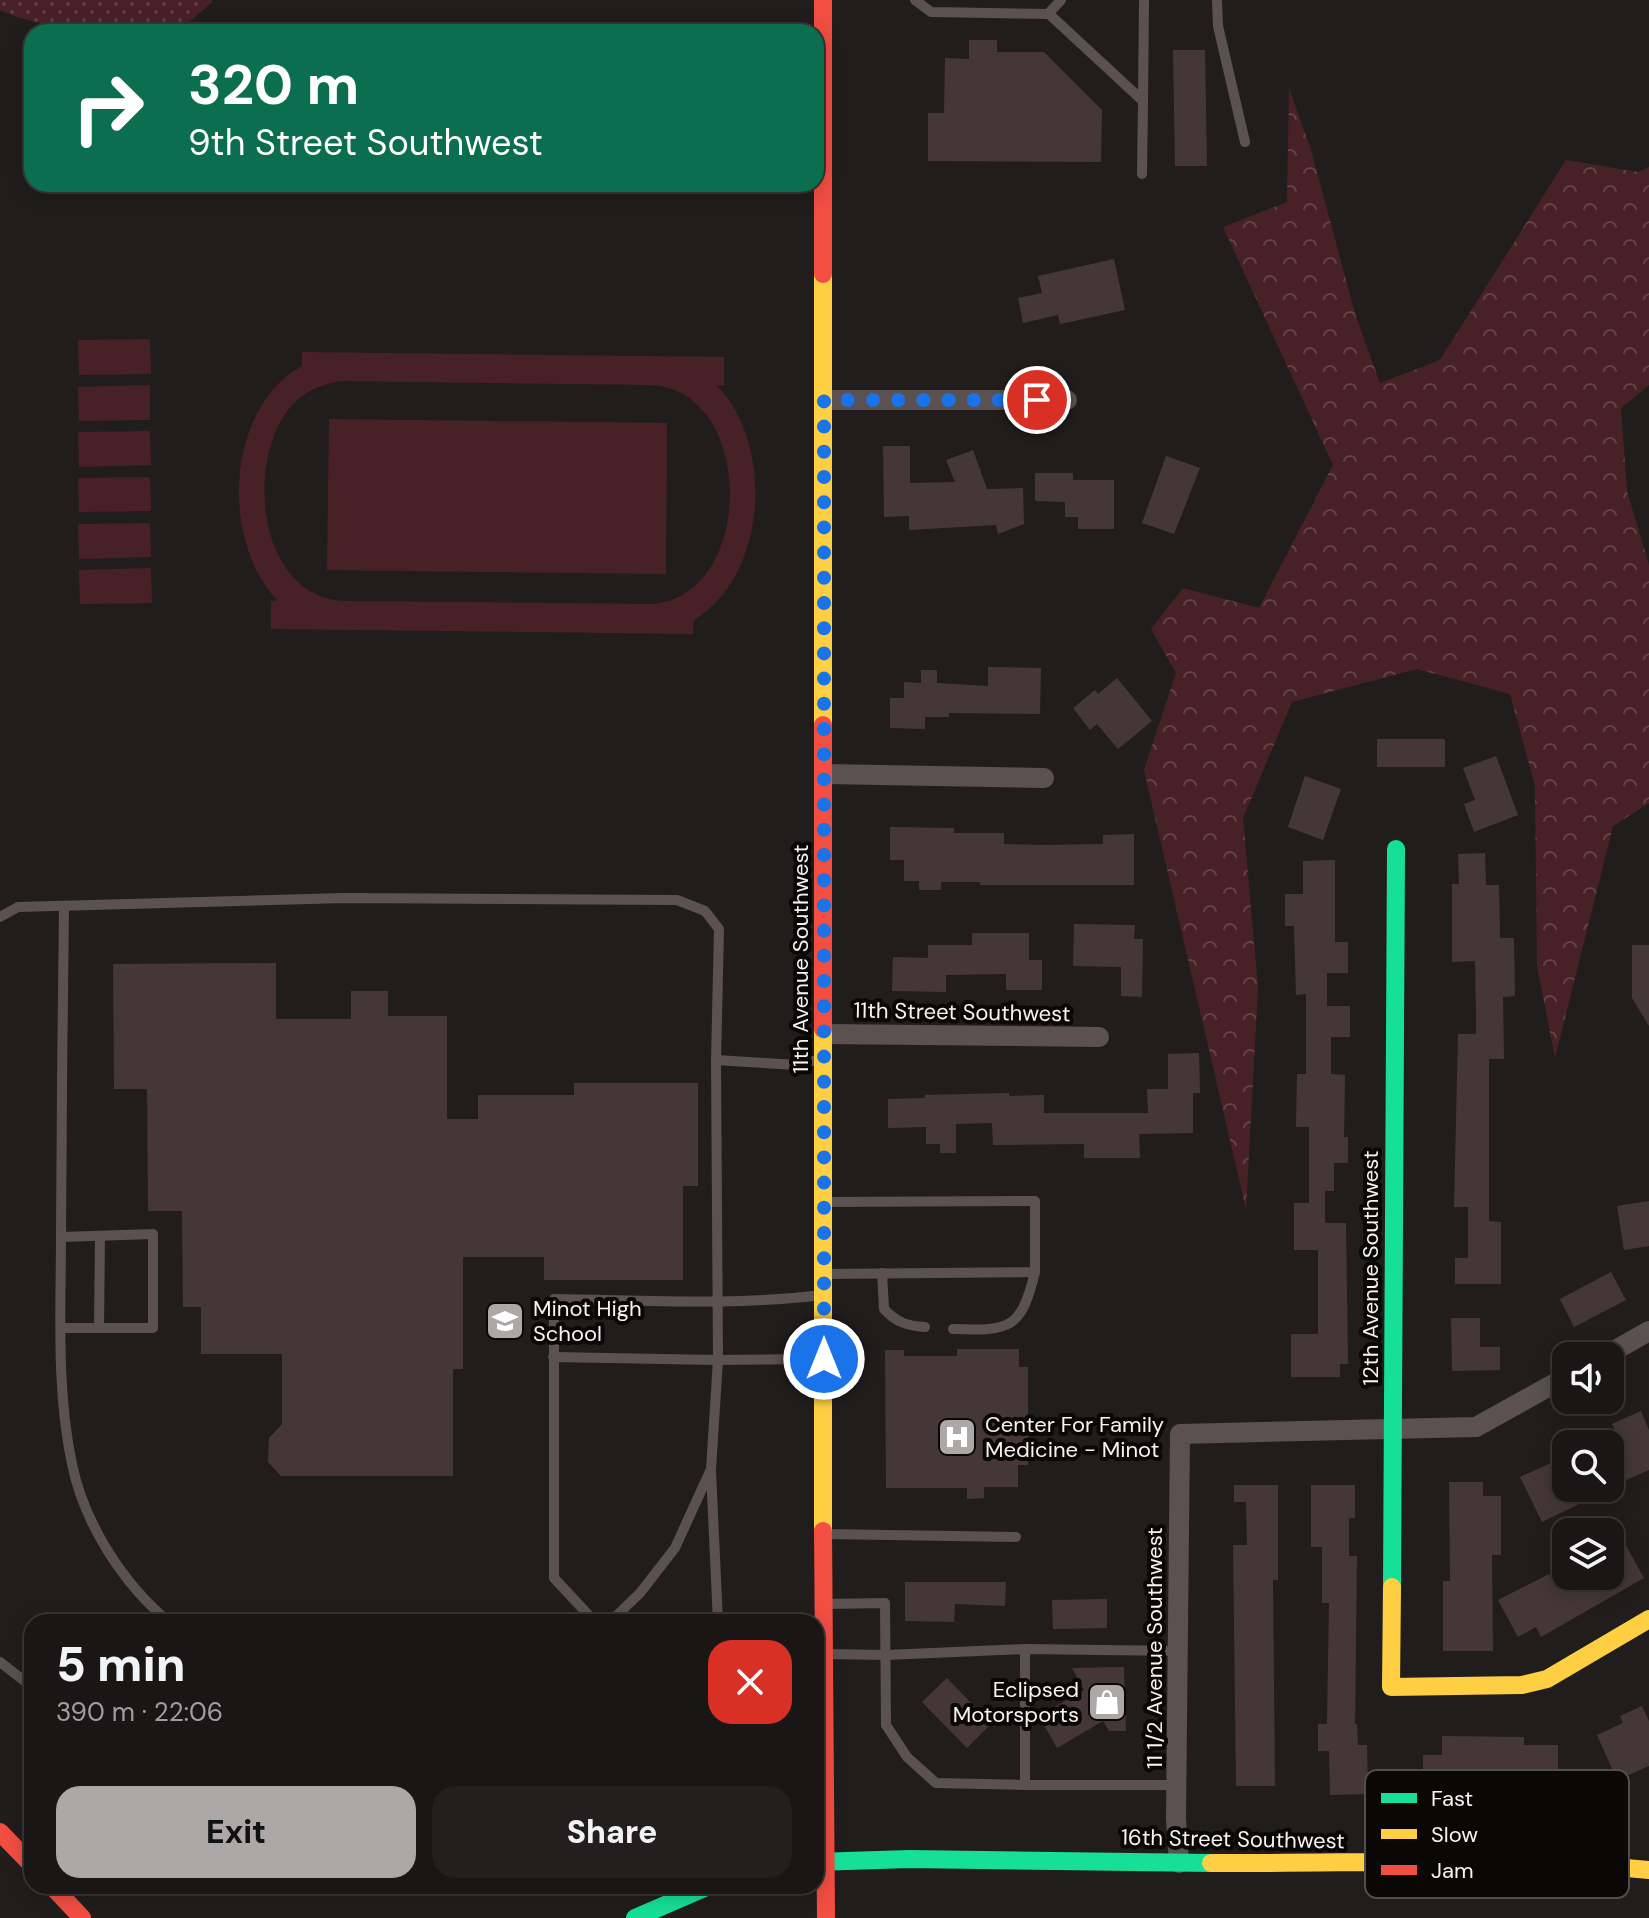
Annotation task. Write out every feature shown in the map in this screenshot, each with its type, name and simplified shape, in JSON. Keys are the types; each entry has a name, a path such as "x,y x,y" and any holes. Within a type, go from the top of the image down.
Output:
{"street":[{"name":"11th Avenue Southwest","path":"823,0 823,24"},
{"name":"11th Avenue Southwest","path":"823,192 824,1758"},
{"path":"824,400 1067,400"},
{"path":"825,774 1044,778"},
{"name":"12th Avenue Southwest","path":"1396,849 1391,1687 1522,1685 1547,1679 1649,1619"},
{"name":"11th Street Southwest","path":"824,1034 1099,1037"},
{"path":"1624,1345 1649,1331"},
{"path":"1393,1429 1476,1427 1552,1385"},
{"name":"11 1/2 Avenue Southwest","path":"1179,1863 1180,1434 1393,1429"},
{"path":"0,1832 24,1857"},
{"name":"16th Street Southwest","path":"824,1861 1365,1864"},
{"name":"16th Street Southwest","path":"1629,1868 1649,1870"},
{"name":"11th Avenue Southwest","path":"824,1890 826,1918"},
{"path":"60,1894 82,1918"},
{"path":"635,1918 690,1894"}],"lane":[{"path":"915,0 931,12 1048,14 1143,101"},
{"path":"1048,14 1061,0"},
{"path":"1142,174 1144,0"},
{"path":"1217,0 1218,26 1245,142"},
{"path":"0,917 18,907 345,898 677,900 705,911 719,929 716,1060 718,1360 711,1469 718,1614"},
{"path":"64,906 63,1405 72,1466 87,1511 109,1552 147,1604 159,1614"},
{"path":"716,1060 796,1065 823,1058"},
{"path":"823,1202 1035,1201 1035,1272 1027,1303 1017,1319 982,1330 953,1329"},
{"path":"61,1237 153,1234 153,1328 61,1328"},
{"path":"99,1327 100,1236"},
{"path":"824,1274 1035,1272"},
{"path":"882,1273 884,1309 894,1320 912,1327 925,1327"},
{"path":"588,1614 554,1578 554,1299 717,1301 824,1295"},
{"path":"553,1357 824,1359"},
{"path":"618,1614 640,1593 675,1548 711,1469"},
{"path":"823,1534 1016,1537"},
{"path":"825,1604 885,1603 886,1725 907,1757 936,1783 1177,1785"},
{"path":"1025,1649 1025,1785"},
{"path":"826,1654 886,1655 1025,1649 1178,1651"},
{"path":"0,1662 24,1681"}],"green space":[{"path":"0,0 212,0 187,24 43,24 0,10"},
{"path":"1289,88 1311,150 1356,317 1380,383 1440,360 1566,160 1638,172 1649,167 1649,385 1621,408 1627,491 1649,565 1649,803 1613,826 1555,1058 1537,966 1535,786 1510,694 1417,669 1292,702 1243,818 1258,988 1246,1209 1144,770 1176,673 1151,629 1183,588 1259,608 1333,465 1223,227 1287,202"},
{"path":"150,339 151,374 79,375 78,340"},
{"path":"302,352 724,357 724,385 717,386 736,411 748,441 754,474 755,509 749,542 737,573 718,600 694,620 693,634 271,629 271,601 277,600 259,574 246,544 240,510 240,476 246,442 258,412 277,386 302,366","holes":["341,381 651,385 685,395 710,420 725,454 730,493 725,532 711,567 687,592 653,604 344,601 315,594 292,576 277,551 267,522 264,490 268,458 277,429 292,405 314,389"]},
{"path":"150,385 150,420 79,421 78,387"},
{"path":"329,419 667,423 666,574 327,570"},
{"path":"150,431 151,465 79,467 78,432"},
{"path":"150,477 151,511 79,512 78,478"},
{"path":"150,523 151,557 79,559 78,524"},
{"path":"151,568 152,603 80,604 79,570"}],"building":[{"path":"969,40 997,40 997,52 1044,52 1102,110 1101,162 928,161 928,113 944,113 945,58 969,59"},
{"path":"1173,50 1205,50 1207,166 1175,166"},
{"path":"1114,259 1125,310 1060,324 1058,315 1023,323 1018,298 1042,293 1038,276"},
{"path":"883,446 910,446 910,483 955,482 946,460 973,450 987,489 1023,488 1024,524 998,534 996,525 909,530 909,516 884,517"},
{"path":"1166,456 1200,468 1174,534 1142,523"},
{"path":"1035,473 1073,473 1073,480 1114,480 1114,529 1078,529 1078,517 1065,517 1065,502 1035,501"},
{"path":"988,667 1041,668 1040,714 949,713 949,717 925,717 925,729 890,728 890,698 904,698 904,682 921,683 921,670 937,670 937,683 988,686"},
{"path":"1117,678 1152,721 1118,749 1097,724 1090,730 1073,708 1095,690 1098,694"},
{"path":"1377,739 1445,739 1445,767 1377,767"},
{"path":"1496,756 1518,815 1474,832 1464,804 1475,800 1463,768"},
{"path":"1305,776 1341,789 1323,840 1288,827"},
{"path":"890,827 954,828 954,833 1004,833 1004,844 1103,844 1103,835 1134,834 1134,885 941,882 941,890 919,890 919,881 904,881 904,860 890,860"},
{"path":"1485,853 1486,885 1499,885 1500,938 1514,938 1515,996 1503,997 1504,1059 1489,1059 1489,1221 1501,1222 1501,1284 1455,1284 1455,1258 1468,1258 1468,1207 1454,1207 1458,1034 1476,1034 1476,1014 1475,961 1452,962 1452,884 1459,884 1458,854"},
{"path":"1335,860 1335,942 1348,942 1348,973 1327,973 1327,1006 1350,1006 1350,1037 1331,1037 1331,1074 1345,1075 1344,1137 1348,1137 1348,1163 1334,1163 1334,1191 1325,1191 1325,1223 1346,1223 1348,1364 1340,1364 1340,1377 1291,1377 1291,1334 1318,1334 1318,1250 1294,1250 1294,1203 1309,1203 1309,1127 1296,1127 1297,1074 1306,1074 1306,994 1296,995 1294,926 1285,926 1285,894 1303,894 1303,861"},
{"path":"1074,924 1135,925 1134,939 1143,939 1142,997 1121,996 1121,967 1073,966"},
{"path":"972,933 1029,933 1029,960 1042,960 1042,990 1006,990 1006,974 946,975 946,992 892,991 893,957 928,958 928,945 972,945"},
{"path":"1632,945 1649,945 1649,1026 1632,998"},
{"path":"276,963 276,1019 351,1019 351,991 388,991 388,1016 447,1016 447,1119 478,1119 478,1095 574,1095 574,1083 698,1083 698,1186 683,1186 683,1280 544,1280 544,1257 463,1257 463,1369 453,1369 453,1476 281,1476 268,1462 269,1438 282,1424 282,1354 201,1354 201,1307 183,1307 182,1211 148,1211 147,1089 114,1089 113,964"},
{"path":"1199,1053 1200,1093 1193,1093 1193,1133 1139,1134 1140,1158 1084,1158 1084,1144 993,1145 992,1123 956,1124 956,1153 940,1153 940,1144 926,1144 926,1127 888,1128 888,1099 925,1098 925,1095 1044,1095 1044,1113 1148,1113 1147,1089 1168,1089 1168,1054"},
{"path":"1649,1201 1649,1246 1624,1250 1617,1206"},
{"path":"1611,1272 1626,1300 1574,1327 1560,1299"},
{"path":"1451,1318 1480,1318 1480,1347 1500,1347 1500,1370 1452,1371"},
{"name":"Center For Family Medicine - Minot","path":"957,1349 1019,1349 1019,1367 1028,1367 1028,1465 1018,1465 1018,1487 984,1487 984,1498 967,1499 967,1488 886,1488 885,1350 904,1350 904,1356 957,1356"},
{"path":"1641,1411 1649,1430 1649,1470 1624,1481 1624,1430 1615,1430 1612,1424"},
{"path":"1551,1463 1552,1502 1583,1502 1542,1522 1520,1477"},
{"path":"1449,1482 1483,1482 1483,1496 1501,1496 1501,1555 1492,1555 1493,1651 1443,1651 1443,1581 1450,1581"},
{"path":"1234,1485 1278,1485 1278,1580 1273,1580 1275,1786 1236,1786 1233,1545 1247,1545 1246,1502 1234,1502"},
{"path":"1311,1485 1355,1485 1355,1518 1349,1518 1349,1556 1357,1556 1355,1724 1358,1745 1367,1745 1365,1794 1330,1795 1329,1751 1318,1751 1318,1724 1327,1724 1329,1603 1322,1603 1322,1547 1311,1547"},
{"path":"1624,1545 1644,1578 1624,1589"},
{"path":"1549,1574 1552,1590 1623,1590 1541,1637 1536,1627 1518,1637 1498,1600"},
{"path":"905,1582 1006,1582 1005,1606 955,1604 954,1622 905,1621"},
{"path":"1107,1599 1107,1628 1053,1629 1052,1600"},
{"path":"1124,1667 1126,1731 1109,1731 1103,1721 1057,1748 1039,1716 1084,1690 1072,1668"},
{"path":"947,1678 991,1724 967,1748 922,1702"},
{"path":"1642,1706 1649,1721 1649,1766 1629,1775 1629,1770 1613,1770 1597,1735 1623,1723 1620,1716"},
{"path":"1442,1736 1524,1737 1524,1745 1558,1745 1558,1770 1423,1770 1423,1755 1442,1755"}],"traffic: fast":[{"path":"1392,1587 1396,849"},
{"path":"824,1862 909,1859 1211,1863"},
{"path":"635,1918 690,1894"}],"traffic: slow":[{"path":"823,274 823,725"},
{"path":"823,1029 823,1531"},
{"path":"1392,1587 1391,1687 1522,1685 1547,1679 1649,1619"},
{"path":"1211,1863 1365,1862"},
{"path":"1629,1869 1649,1870"}],"traffic: jam":[{"path":"823,0 823,24"},
{"path":"823,192 823,274"},
{"path":"823,725 823,1029"},
{"path":"823,1531 824,1614"},
{"path":"824,1660 826,1918"},
{"path":"0,1832 24,1857"},
{"path":"60,1894 82,1918"}],"place":[{"name":"Minot High School","path":"505,1321"},
{"name":"Center For Family Medicine - Minot","path":"957,1437"},
{"name":"Eclipsed Motorsports","path":"1107,1702"}],"route":[{"path":"824,1359 824,400 1037,400"}]}
